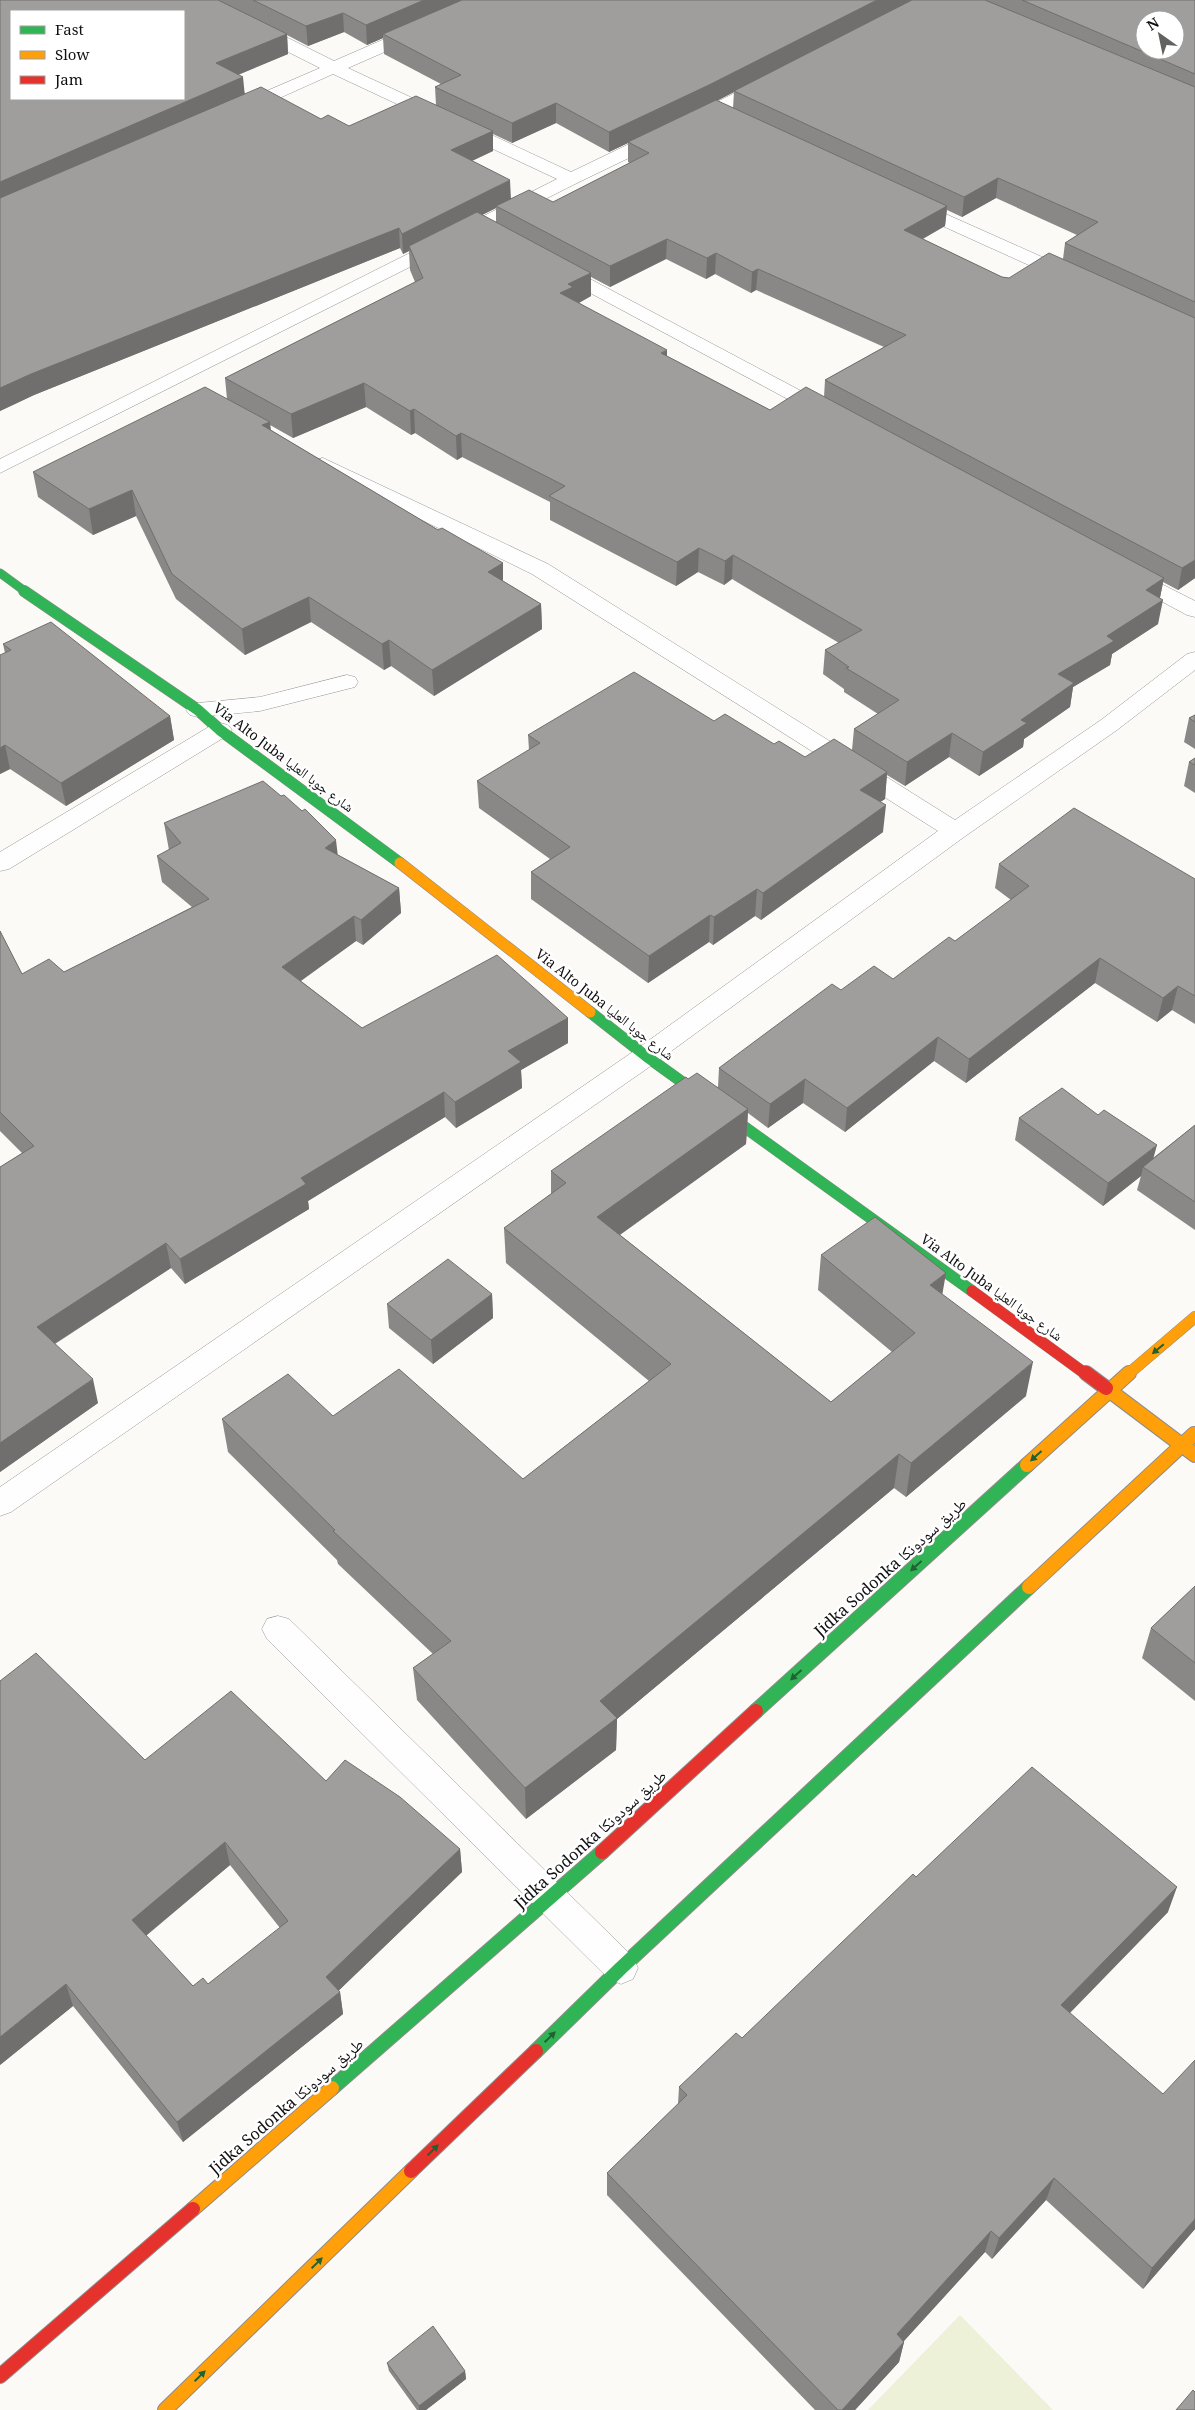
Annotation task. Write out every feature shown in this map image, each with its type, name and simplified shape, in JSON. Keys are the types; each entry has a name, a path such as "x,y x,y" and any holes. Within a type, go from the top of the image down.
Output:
{"main road":[{"name":"Via Alto Juba شارع جوبا العليا","path":"0,573 65,630 198,710 220,730 382,849 646,1056 1109,1390 1195,1455"},
{"name":"Jidka Sodonka طريق سودونكا","path":"0,2376 550,1899 1109,1390 1195,1317"},
{"path":"165,2410 621,1968 1195,1434"}],"street":[{"path":"199,0 334,68 571,179"},
{"path":"225,115 488,0"},
{"path":"0,467 180,387 487,231 571,179 784,76"},
{"path":"715,111 732,119"},
{"path":"898,198 1087,284"},
{"path":"547,263 849,424"},
{"path":"307,455 349,478 540,569 955,831"},
{"path":"1108,563 1195,610"},
{"path":"0,1503 646,1056 955,831 1109,726 1195,659"},
{"path":"198,710 260,704 347,682"},
{"path":"0,863 220,730"},
{"path":"278,1629 621,1968"}],"green space":[{"path":"960,2315 1053,2410 868,2410"}],"building":[{"path":"0,0 218,0 287,34 216,63 243,77 0,182"},
{"path":"253,0 424,0 366,25 343,13 306,26"},
{"path":"462,0 877,0 709,85 609,132 556,103 512,123 435,87 461,75 383,34"},
{"path":"912,0 985,0 1195,87 1195,302 1065,243 1098,222 998,178 964,197 734,91"},
{"path":"1022,0 1195,0 1195,74 1162,60 1185,60 1185,10 1135,10 1135,48"},
{"path":"261,87 321,119 328,115 349,126 416,96 493,131 451,150 510,180 402,234 399,228 0,388 0,198"},
{"path":"716,100 947,206 904,230 1002,277 1009,278 1049,253 1195,318 1195,560 1182,568 825,380 906,335 758,269 752,272 716,253 707,258 667,239 610,266 496,206 529,190 553,202 649,153 628,142"},
{"path":"477,212 591,273 568,284 573,287 560,293 667,350 661,353 770,410 806,387 1164,578 1146,590 1163,600 1107,636 1114,641 1058,674 1074,683 1021,720 1027,723 983,752 952,733 907,762 854,729 899,700 846,668 849,667 825,650 862,630 733,555 725,561 699,548 677,562 549,496 565,486 461,433 456,436 414,409 410,411 364,383 291,414 225,378 423,278 409,246"},
{"path":"205,387 270,422 262,425 438,530 442,528 503,563 488,572 541,604 432,670 389,640 382,644 309,597 242,629 172,574 132,490 89,509 33,472"},
{"path":"51,622 170,716 61,783 5,745 0,748 0,655 11,650 3,644"},
{"path":"634,672 714,721 725,714 774,744 779,741 805,757 834,739 887,772 860,790 886,805 763,893 757,889 714,917 710,915 649,956 531,872 570,847 477,781 540,743 528,735"},
{"path":"1195,715 1195,722 1189,718"},
{"path":"1195,758 1195,765 1189,762"},
{"path":"263,781 281,796 284,795 302,811 305,809 336,840 325,848 399,888 361,920 354,916 282,967 362,1028 497,955 568,1018 508,1051 521,1062 455,1102 444,1092 301,1178 306,1184 180,1259 166,1243 37,1327 93,1379 0,1443 0,1167 34,1146 0,1112 0,931 22,974 49,959 64,972 209,899 157,856 181,843 164,823"},
{"path":"1074,808 1195,879 1195,996 1178,986 1163,998 1100,958 969,1059 938,1037 847,1108 805,1079 770,1104 719,1068 832,984 841,990 874,966 893,979 949,937 955,941 1029,886 999,864"},
{"path":"697,1073 748,1109 597,1217 831,1402 915,1333 821,1255 875,1217 946,1273 930,1285 1033,1362 911,1463 899,1454 600,1701 617,1718 525,1788 413,1668 451,1641 333,1531 335,1530 222,1419 288,1374 333,1416 399,1369 523,1479 671,1364 504,1228 566,1183 551,1171 686,1077 688,1079"},
{"path":"1062,1088 1098,1115 1104,1110 1157,1145 1108,1183 1019,1118"},
{"path":"1195,1125 1195,1202 1143,1167"},
{"path":"448,1259 492,1294 431,1340 387,1304"},
{"path":"1195,1586 1195,1663 1151,1628"},
{"path":"36,1653 145,1760 231,1691 326,1781 345,1760 400,1797 460,1849 326,1977 340,1992 177,2122 66,1984 0,2037 0,1681","holes":["225,1842 288,1921 208,1984 203,1978 193,1986 132,1920"]},
{"path":"1032,1767 1177,1887 1061,2005 1163,2094 1195,2060 1195,2219 1152,2268 1054,2178 999,2238 991,2231 897,2334 904,2342 842,2410 838,2410 607,2173 687,2095 679,2087 736,2033 742,2038 913,1874 916,1877"},
{"path":"433,2326 465,2371 419,2406 387,2363"},
{"path":"1193,2390 1195,2392 1195,2410 1176,2410"}],"traffic: fast":[{"path":"0,573 73,626 198,710 220,730 400,863"},
{"path":"590,1012 646,1056 972,1291"},
{"path":"756,1711 1027,1465"},
{"path":"536,2051 621,1968 1029,1587"},
{"path":"332,2088 602,1852"}],"traffic: slow":[{"path":"400,863 590,1012"},
{"path":"1027,1465 1109,1390 1195,1317"},
{"path":"1106,1388 1195,1455"},
{"path":"1029,1587 1194,1434"},
{"path":"193,2209 332,2088"},
{"path":"165,2410 411,2171"}],"traffic: jam":[{"path":"972,1291 1106,1388"},
{"path":"602,1852 756,1711"},
{"path":"411,2171 536,2051"},
{"path":"0,2376 193,2209"}]}
